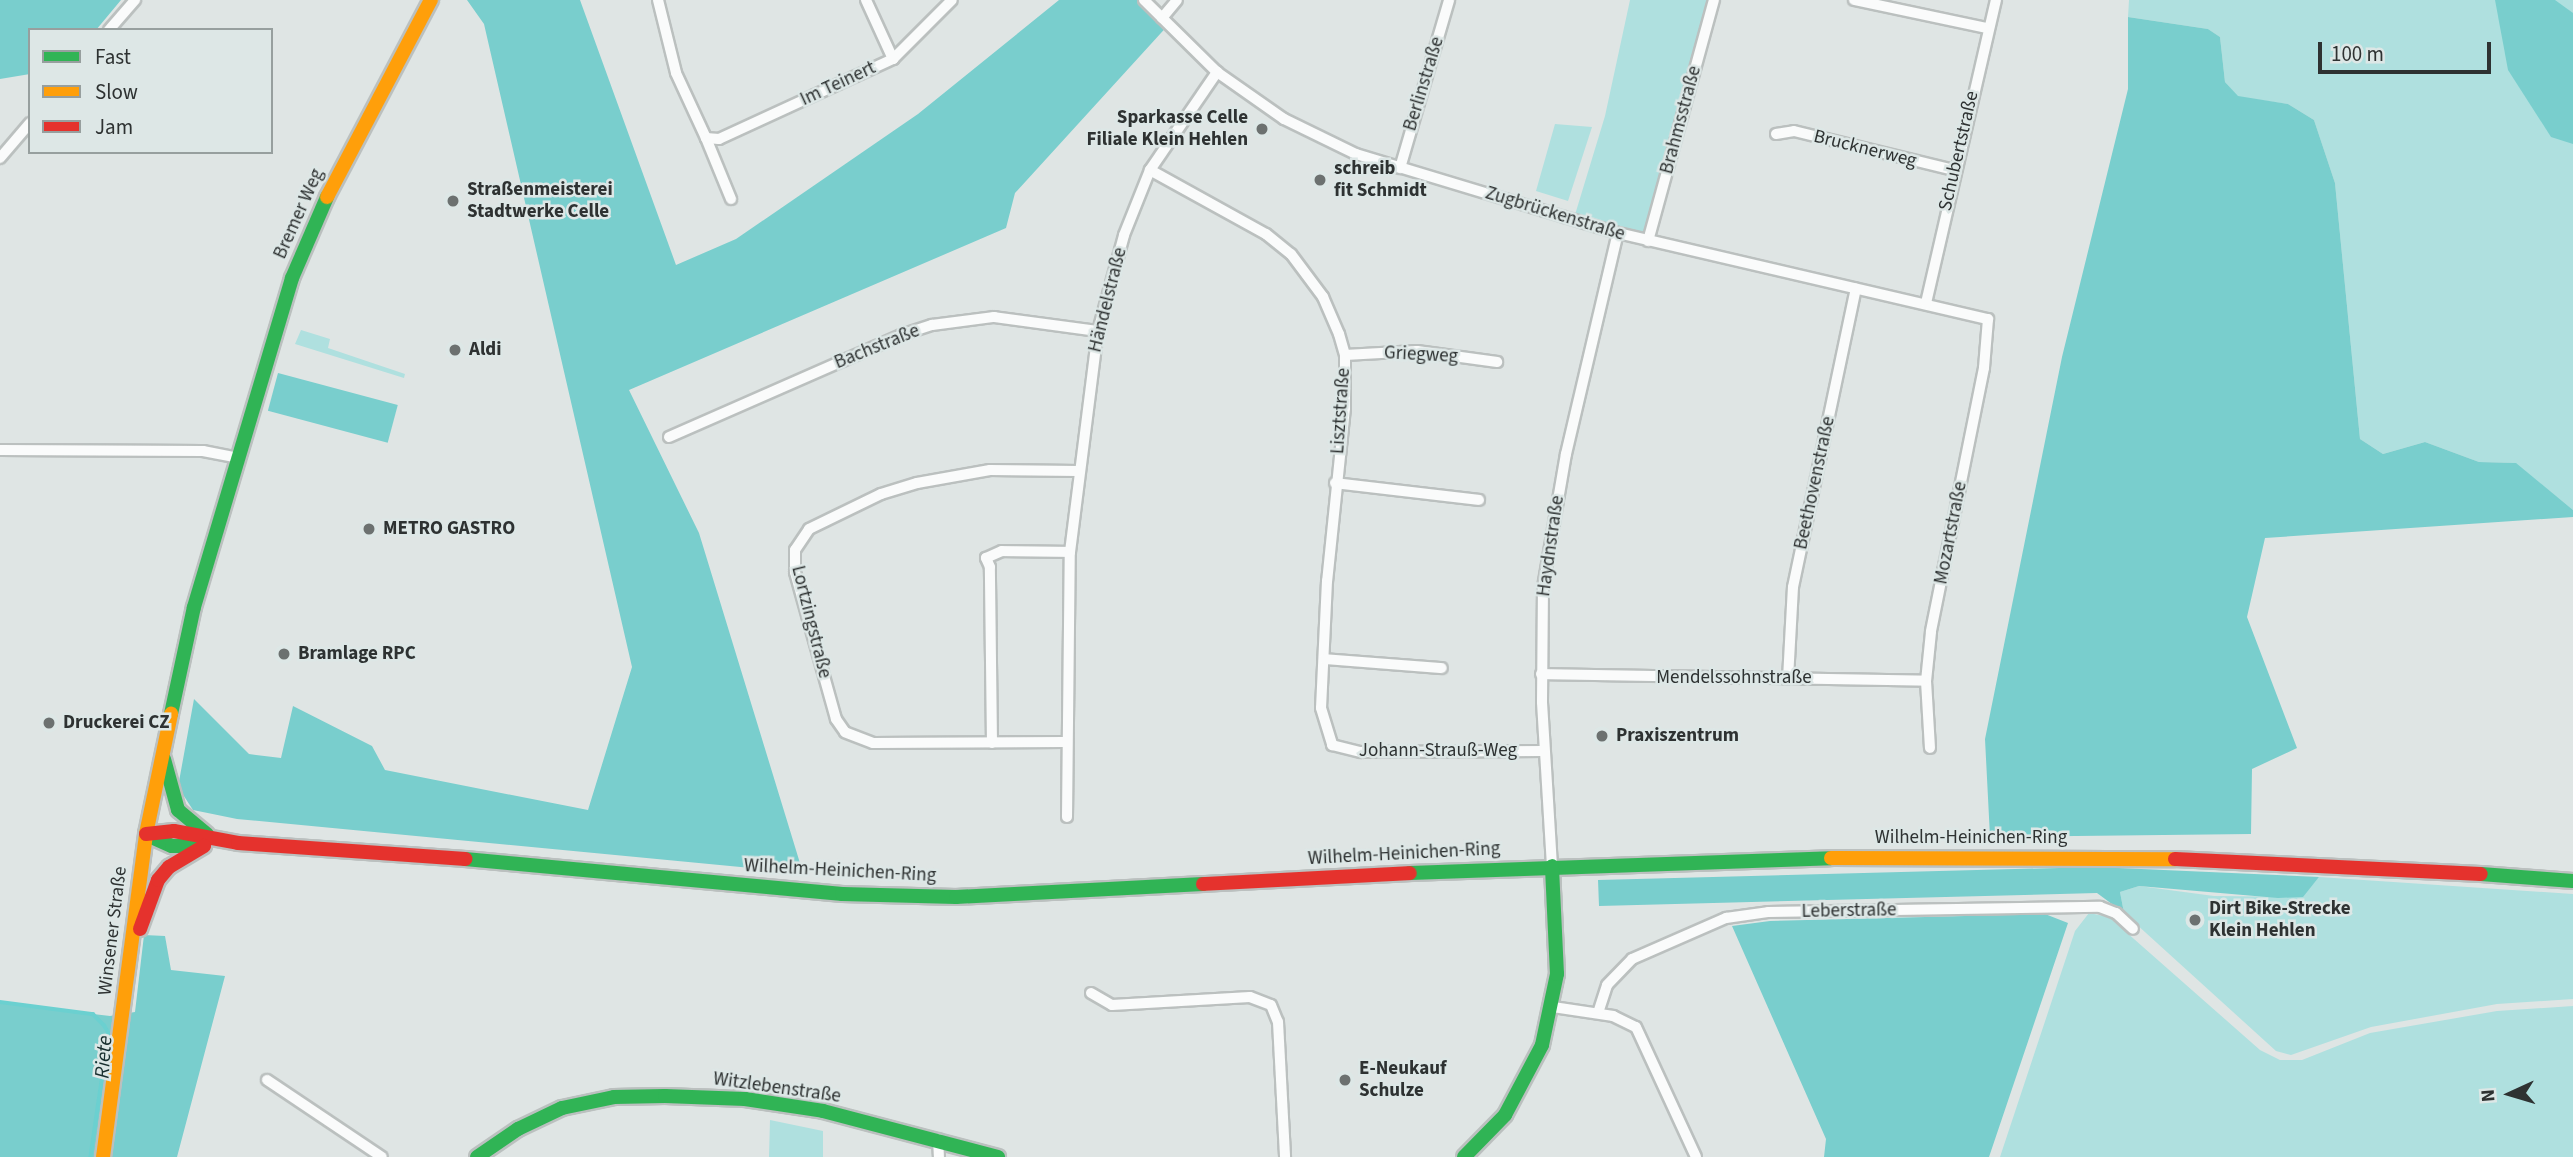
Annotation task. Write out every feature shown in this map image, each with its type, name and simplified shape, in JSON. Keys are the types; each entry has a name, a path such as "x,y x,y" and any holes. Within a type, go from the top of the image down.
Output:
{"main road":[{"name":"Bremer Weg","path":"146,834 162,743 194,607 279,316 305,245 431,0"},
{"path":"129,964 158,880 169,867 208,842 178,810 166,777 162,743"},
{"name":"Wilhelm-Heinichen-Ring","path":"146,834 174,831 208,842 334,847 842,894 956,897 1552,866 1922,856 2122,857 2385,867 2573,881"},
{"name":"Winsener Straße","path":"103,1157 146,834"},
{"path":"1464,1157 1488,1137 1518,1096 1542,1045 1553,1007 1558,944 1552,866"},
{"name":"Witzlebenstraße","path":"477,1157 539,1118 614,1097 745,1098 822,1111 938,1139 998,1157"}],"street":[{"path":"111,28 135,0"},
{"path":"658,0 676,73 731,199"},
{"path":"866,0 893,59"},
{"name":"Im Teinert","path":"706,138 719,139 893,59 952,0"},
{"name":"Zugbrückenstraße","path":"1144,0 1217,72 1314,136 1400,168 1618,233 1988,319"},
{"path":"1162,18 1177,0"},
{"name":"Berlinstraße","path":"1400,168 1449,0"},
{"name":"Brahmsstraße","path":"1648,241 1714,0"},
{"path":"1854,0 1987,28"},
{"name":"Schubertstraße","path":"1926,303 1954,170 1996,0"},
{"name":"Händelstraße","path":"1067,817 1065,742 1070,552 1078,471 1098,331 1124,236 1150,170 1217,72"},
{"path":"0,158 28,125"},
{"name":"Brucknerweg","path":"1776,134 1794,131 1954,170"},
{"name":"Lisztstraße","path":"1150,170 1266,234 1291,254 1331,311 1345,355 1345,408 1335,483 1321,708 1332,745"},
{"name":"Haydnstraße","path":"1552,866 1541,674 1544,587 1555,509 1618,233"},
{"name":"Beethovenstraße","path":"1788,679 1793,587 1856,289"},
{"name":"Bachstraße","path":"669,437 901,335 932,325 994,317 1098,331"},
{"name":"Mozartstraße","path":"1930,748 1926,681 1931,632 1983,368 1988,319"},
{"name":"Griegweg","path":"1345,355 1418,351 1497,362"},
{"path":"0,450 203,450 238,458"},
{"name":"Lortzingstraße","path":"1065,742 873,743 845,732 836,719 798,585 795,550 809,529 881,494 917,483 990,470 1078,471"},
{"path":"1335,483 1479,500"},
{"path":"992,743 990,566 986,558 1002,551 1070,552"},
{"path":"1324,659 1442,668"},
{"name":"Mendelssohnstraße","path":"1541,674 1926,681"},
{"name":"Johann-Strauß-Weg","path":"1332,745 1361,752 1544,751"},
{"name":"Leberstraße","path":"1598,1013 1607,985 1632,959 1726,918 1768,912 2100,906 2116,912 2133,929"},
{"path":"1091,993 1112,1005 1250,997 1270,1005 1278,1022 1285,1157"},
{"path":"1553,1007 1598,1013 1636,1027 1696,1157"},
{"path":"267,1080 382,1157"},
{"path":"938,1139 939,1157"}],"shaded area":[{"path":"0,0 121,0 98,28 28,28 28,74 0,79"},
{"path":"467,0 580,0 676,265 736,239 918,114 1059,0 1146,0 1171,22 1015,193 1006,228 629,390 699,533 803,873 237,819 193,810 178,787 194,699 249,754 281,758 293,706 372,746 385,770 588,810 632,667 484,24"},
{"path":"1630,0 1714,0 1648,241 1574,218 1605,116"},
{"path":"2129,0 2573,0 2573,510 2515,463 2479,462 2425,442 2383,454 2360,439 2335,183 2314,120 2288,104 2238,97 2225,82 2220,37 2208,29 2128,17"},
{"path":"2495,0 2555,0 2573,13 2573,144 2551,137 2508,70"},
{"path":"2128,17 2208,29 2220,37 2225,82 2238,96 2288,104 2314,120 2335,183 2360,439 2383,454 2425,442 2479,462 2516,463 2573,510 2573,517 2265,538 2247,617 2297,748 2252,769 2251,834 1990,837 1985,739 2062,357 2128,89"},
{"path":"1555,124 1592,127 1568,201 1536,191"},
{"path":"301,330 330,339 328,348 405,374 404,378 295,344"},
{"path":"278,373 398,405 388,443 268,411"},
{"path":"2096,867 2319,877 2303,897 2278,898 2139,886 2120,892 2124,913 2097,893 1599,906 1598,880"},
{"path":"2319,877 2573,894 2573,999 2497,1004 2371,1027 2291,1055 2276,1051 2124,913 2120,892 2139,886 2214,896 2302,897"},
{"path":"2089,913 2109,917 2260,1050 2280,1060 2302,1060 2370,1033 2497,1011 2573,1006 2573,1157 2000,1157 2075,931"},
{"path":"2045,914 2068,923 1989,1157 1824,1157 1826,1139 1732,926 1770,921"},
{"path":"144,935 165,936 171,970 225,976 177,1157 0,1157 0,1003 110,1016 135,1012"},
{"path":"770,1120 823,1131 823,1157 769,1157"}],"waterway":[{"name":"Riete","path":"0,1002 93,1014 109,1033 91,1157"}],"traffic: fast":[{"path":"171,714 194,607 292,278 327,197"},
{"path":"164,759 178,810 207,834"},
{"path":"147,835 172,846 201,846"},
{"path":"1410,873 1831,858"},
{"path":"465,859 842,894 956,897 1203,884"},
{"path":"1464,1157 1505,1115 1542,1045 1557,974 1552,866"},
{"path":"2481,874 2573,881"},
{"path":"477,1157 518,1129 562,1108 614,1097 665,1096 745,1099 823,1111 998,1157"}],"traffic: slow":[{"path":"327,197 431,0"},
{"path":"103,1157 146,834 171,714"},
{"path":"1831,858 2175,859"}],"traffic: jam":[{"path":"146,834 174,831 238,843 465,859"},
{"path":"140,929 158,880 169,867 204,846"},
{"path":"2175,859 2481,874"},
{"path":"1203,884 1410,873"}],"place":[{"name":"Sparkasse Celle Filiale Klein Hehlen","path":"1262,129"},
{"name":"schreib fit Schmidt","path":"1320,180"},
{"name":"Straßenmeisterei Stadtwerke Celle","path":"453,201"},
{"name":"Aldi","path":"455,350"},
{"name":"METRO GASTRO","path":"369,529"},
{"name":"Bramlage RPC","path":"284,654"},
{"name":"Druckerei CZ","path":"49,723"},
{"name":"Praxiszentrum","path":"1602,736"},
{"name":"Dirt Bike-Strecke Klein Hehlen","path":"2195,920"},
{"name":"E-Neukauf Schulze","path":"1345,1080"}]}
